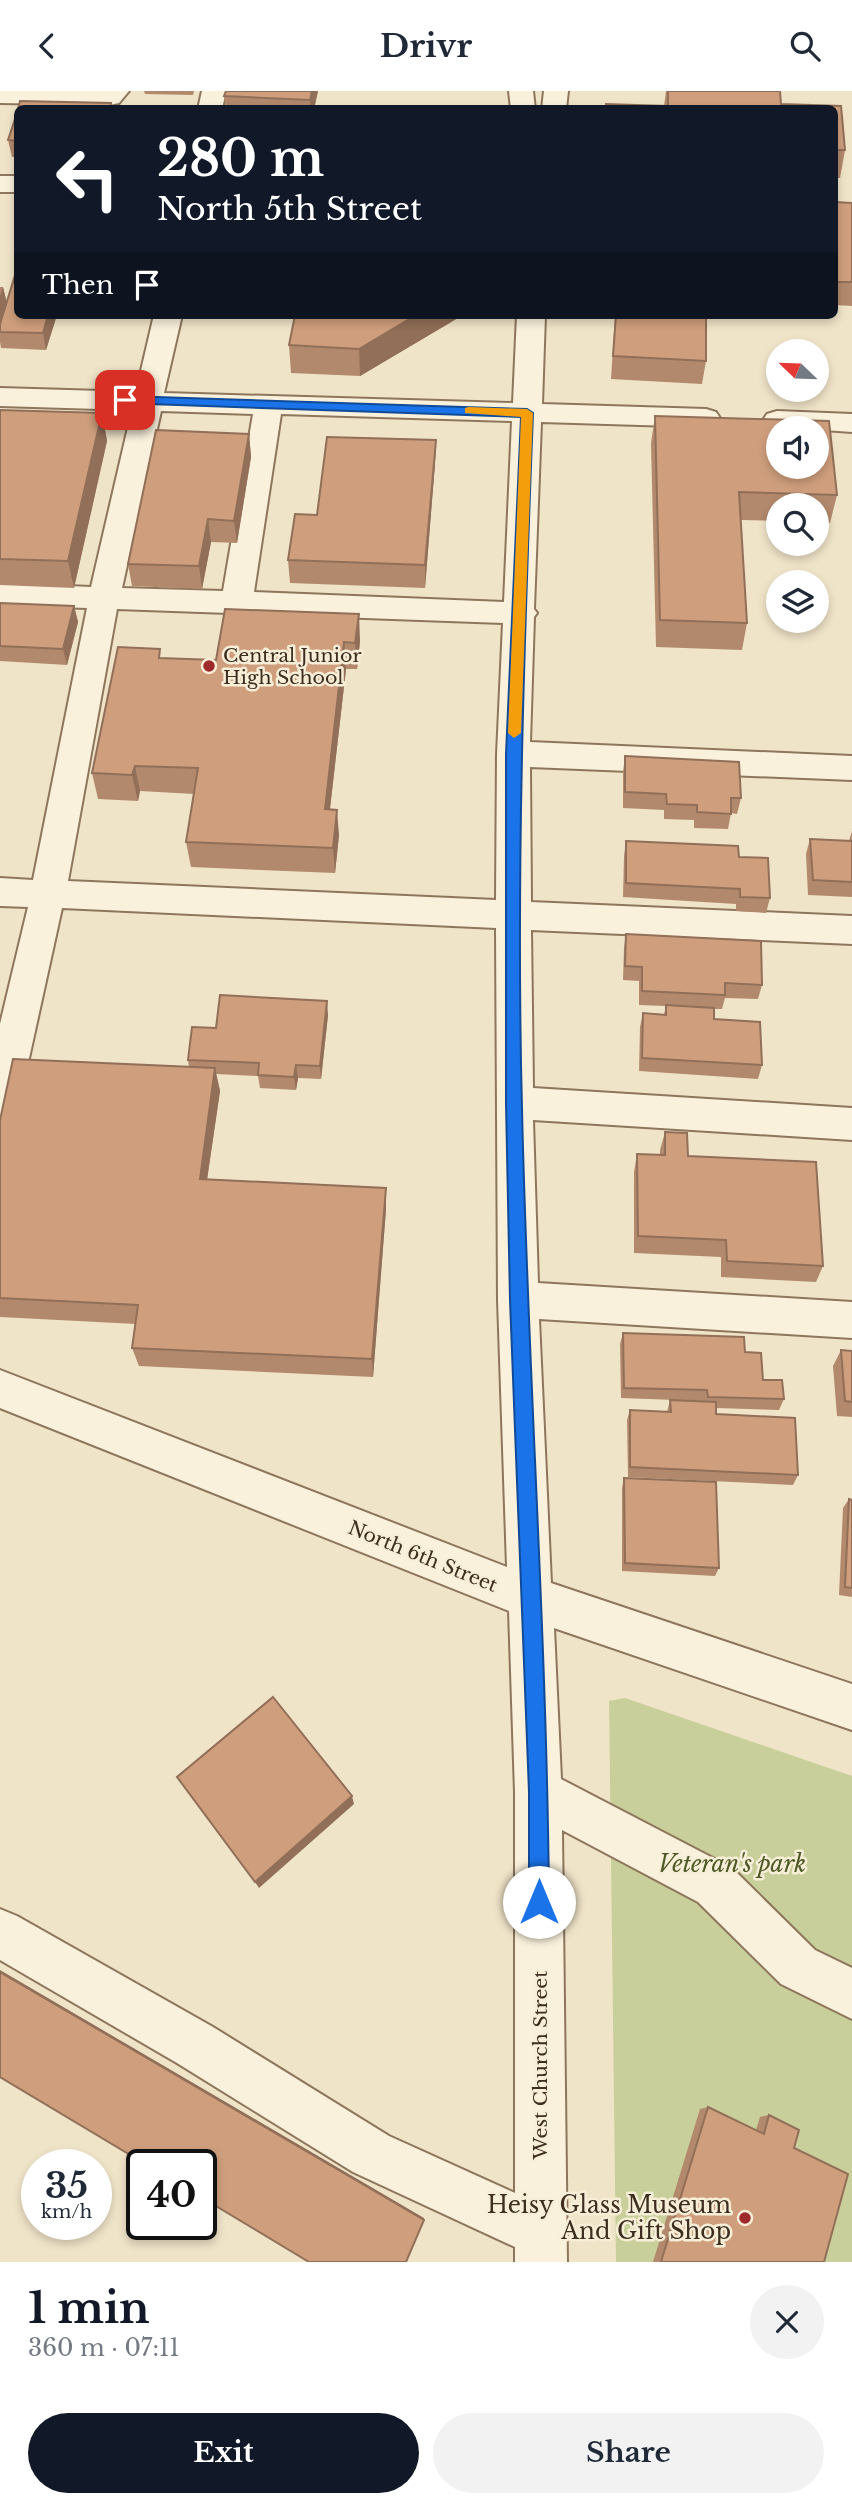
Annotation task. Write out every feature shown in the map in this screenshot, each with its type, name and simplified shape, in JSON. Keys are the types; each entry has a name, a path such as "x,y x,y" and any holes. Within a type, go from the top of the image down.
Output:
{"street":[{"path":"0,96 110,98 117,91"},
{"path":"0,1104 48,894 104,598 167,319"},
{"name":"West Church Street","path":"531,319 521,613 513,754 513,914 518,1300 538,1792 541,2247"},
{"path":"0,397 269,403 852,423"},
{"path":"237,603 269,403"},
{"path":"0,594 521,613"},
{"path":"513,754 852,768"},
{"path":"0,892 852,930"},
{"path":"514,1103 852,1124"},
{"path":"518,1300 852,1320"},
{"name":"North 6th Street","path":"0,1388 530,1598 852,1707"},
{"path":"538,1792 715,1885 798,1967 852,1994"},
{"path":"0,1933 195,2045 371,2154 541,2247"}],"green space":[{"name":"Veteran's park","path":"625,1698 852,1776 852,2262 616,2262 609,1701"}],"building":[{"path":"226,91 312,91 310,100 224,96"},
{"path":"668,91 780,91 781,104 811,105 668,105"},
{"path":"20,101 111,103 111,105 19,105"},
{"path":"838,106 841,106 845,150 838,150"},
{"path":"14,122 14,141 8,140"},
{"path":"838,202 852,203 852,282 838,282"},
{"path":"14,278 14,319 47,319 43,333 0,332"},
{"path":"294,319 409,319 359,349 289,345"},
{"path":"616,319 706,319 706,361 613,356"},
{"path":"0,410 102,413 68,561 0,559"},
{"path":"655,416 766,419 766,479 829,479 829,421 837,495 739,492 747,623 660,620"},
{"path":"156,430 249,434 234,521 208,519 199,566 128,564"},
{"path":"327,437 436,440 425,565 288,560 295,514 317,515"},
{"path":"0,603 74,606 63,649 0,646"},
{"path":"225,609 359,614 355,643 344,642 325,809 337,810 333,848 186,842 198,768 135,766 132,775 92,773 118,647 160,649 159,658 216,660"},
{"path":"625,756 739,762 741,798 731,798 731,814 697,812 697,805 667,804 666,794 625,792"},
{"path":"810,839 852,841 852,882 813,880"},
{"path":"626,841 738,846 739,857 768,858 770,898 740,897 740,889 626,883"},
{"path":"626,934 761,941 762,985 725,983 725,995 642,991 642,967 625,966"},
{"path":"220,995 327,1001 320,1066 296,1065 294,1077 258,1075 259,1063 188,1060 192,1027 216,1028"},
{"path":"666,1005 714,1008 714,1019 760,1022 762,1065 642,1058 643,1013 666,1015"},
{"path":"13,1059 215,1068 200,1179 386,1188 372,1359 132,1348 138,1305 0,1298 0,1120"},
{"path":"665,1132 687,1133 688,1156 816,1162 823,1266 727,1261 726,1240 638,1236 637,1154 665,1155"},
{"path":"623,1333 744,1337 745,1352 761,1353 763,1380 782,1380 784,1399 708,1397 707,1390 624,1388"},
{"path":"841,1350 852,1351 852,1402 845,1401"},
{"path":"670,1400 716,1402 716,1414 795,1418 798,1475 630,1467 630,1410 671,1412"},
{"path":"624,1478 716,1482 719,1568 625,1563"},
{"path":"849,1499 852,1500 852,1588 845,1587"},
{"path":"273,1697 352,1796 255,1882 177,1777"},
{"path":"0,1972 424,2220 406,2262 309,2262 217,2207 217,2149 126,2149 126,2152 0,2077"},
{"name":"Heisy Glass Museum And Gift Shop","path":"708,2107 764,2134 769,2115 799,2130 794,2148 848,2174 824,2262 661,2262"}],"slow traffic":[{"path":"469,411 527,413 521,613 514,733"}],"place":[{"name":"Central Junior High School","path":"209,666"},
{"name":"Heisy Glass Museum And Gift Shop","path":"745,2218"}],"route":[{"path":"125,400 527,413 521,613 513,754 514,1103 518,1300 538,1792 539,1902"}]}
